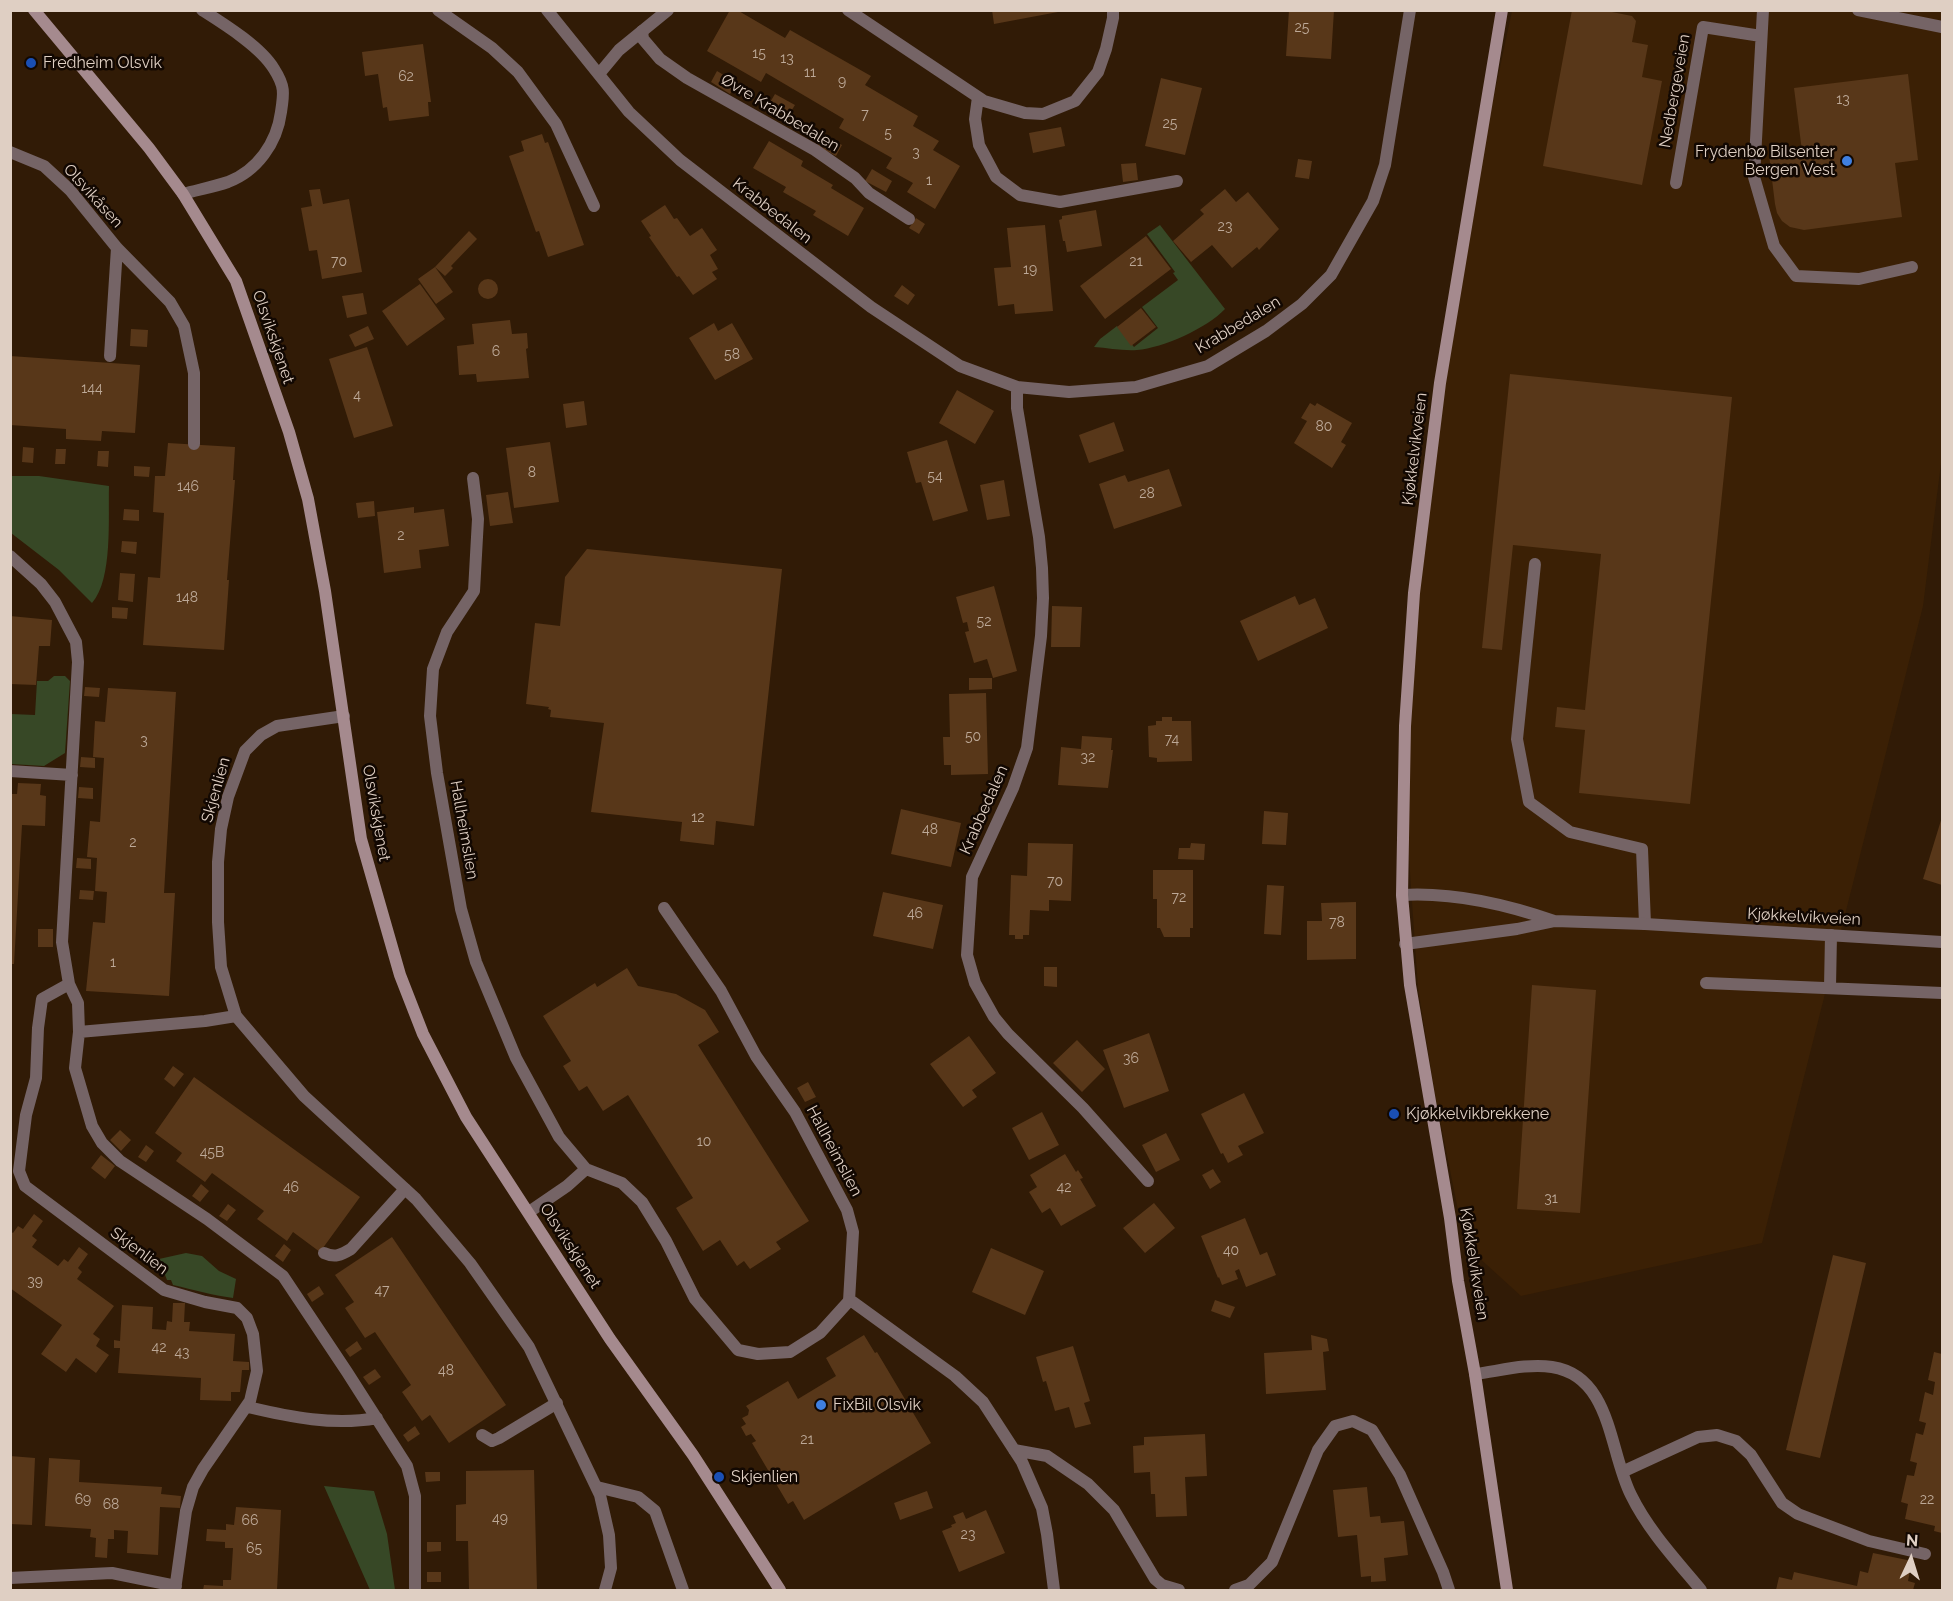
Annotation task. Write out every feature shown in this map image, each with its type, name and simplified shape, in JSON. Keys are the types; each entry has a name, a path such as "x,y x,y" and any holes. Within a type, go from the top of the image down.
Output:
{"main road":[{"name":"Olsvikskjenet","path":"34,10 149,148 183,194 236,281 289,432 308,499 326,591 361,839 400,975 423,1034 466,1117 610,1339 693,1455 780,1590"},
{"name":"Kjøkkelvikveien","path":"1502,10 1440,383 1414,593 1405,726 1402,895 1410,985 1450,1218 1507,1590"}],"street":[{"path":"183,194 229,182 252,168 266,153 279,129 284,90 273,67 253,47 202,10"},
{"path":"438,10 492,48 518,72 556,124 594,206"},
{"name":"Krabbedalen","path":"547,10 629,112 680,160 871,307 960,366 1017,387 1069,392 1136,387 1208,366 1266,331 1302,304 1331,275 1373,201 1385,165 1410,10"},
{"path":"599,74 619,50 668,10"},
{"path":"848,10 984,101 1025,113 1043,114 1075,101 1098,72 1108,39 1113,10"},
{"path":"1763,10 1754,177 1774,246 1796,276 1859,279 1912,267"},
{"path":"1858,10 1942,27"},
{"name":"Nedbergeveien","path":"1676,183 1703,27 1761,36"},
{"name":"Øvre Krabbedalen","path":"642,31 643,39 660,59 687,78 815,150 855,178 869,193 909,219"},
{"path":"978,97 975,118 979,145 996,177 1020,195 1060,202 1177,181"},
{"name":"Olsvikåsen","path":"10,152 44,166 64,184 117,248 170,302 184,326 194,374 194,444"},
{"name":"Olsvikåsen","path":"110,356 117,248"},
{"name":"Krabbedalen","path":"1017,387 1017,408 1039,537 1042,568 1044,598 1041,636 1027,748 1013,788 972,877 967,955 975,983 994,1017 1008,1034 1083,1108 1148,1181"},
{"name":"Hallheimslien","path":"473,478 478,519 474,591 447,632 433,669 430,716 437,773 461,909 476,962 516,1058 560,1137 586,1169 622,1183 642,1202 666,1241 695,1299 738,1350 758,1354 790,1352 820,1333 849,1301 853,1232 847,1210 795,1112 756,1056 720,992 664,908"},
{"path":"10,556 41,584 55,602 76,642 78,662 62,942 69,984 78,1003 79,1032 75,1068 89,1120 102,1143 120,1161 207,1219 283,1276 407,1466 415,1497 415,1590"},
{"path":"1535,564 1517,739 1529,802 1570,832 1642,849 1646,924"},
{"name":"Skjenlien","path":"344,716 277,726 261,735 245,751 228,797 221,829 218,862 221,967 236,1016 304,1096 405,1189 470,1263 529,1347 597,1487 609,1535 611,1568 605,1590"},
{"path":"10,771 72,775"},
{"name":"Kjøkkelvikveien","path":"1402,895 1429,894 1480,901 1519,909 1555,921"},
{"name":"Kjøkkelvikveien","path":"1405,944 1517,929 1555,921 1646,924 1942,942"},
{"path":"1830,987 1832,935"},
{"path":"1706,983 1942,993"},
{"name":"Skjenlien","path":"10,1578 112,1573 176,1588 186,1510 193,1487 203,1469 248,1407 256,1371 253,1334 248,1318 237,1308 205,1302 164,1290 25,1186 20,1171 26,1115 36,1078 42,999 69,984"},
{"path":"79,1032 205,1021 236,1016"},
{"path":"529,1212 567,1186 586,1169"},
{"path":"324,1252 332,1256 341,1255 351,1249 405,1189"},
{"path":"849,1301 955,1376 983,1402 1022,1462 1042,1508 1054,1590"},
{"path":"1475,1374 1551,1366 1571,1372 1586,1383 1599,1399 1630,1495 1651,1529 1701,1590"},
{"path":"482,1436 492,1441 499,1438 557,1403"},
{"path":"248,1407 291,1418 344,1420 377,1418"},
{"path":"1235,1590 1249,1585 1272,1562 1317,1450 1335,1426 1353,1421 1372,1430 1400,1475 1449,1590"},
{"path":"1622,1472 1698,1437 1717,1435 1736,1441 1751,1455 1782,1503 1798,1514 1869,1541 1925,1554"},
{"path":"1014,1450 1047,1456 1088,1484 1114,1510 1155,1579 1162,1585 1179,1590"},
{"path":"597,1487 638,1497 655,1511 683,1590"}],"shaded area":[{"path":"1512,11 1942,11 1942,455 1923,606 1762,1243 1521,1296 1465,1245 1436,1100 1418,988 1403,771 1434,432 1490,114"}],"green space":[{"path":"1160,225 1225,309 1196,330 1159,345 1132,350 1094,347 1100,339 1117,326 1134,347 1158,328 1142,307 1178,280 1173,273 1175,272 1147,234"},
{"path":"11,476 39,476 109,486 106,564 99,592 92,603 59,570 11,533"},
{"path":"54,676 65,676 70,681 65,753 44,766 11,764 11,714 35,715 37,681 48,681"},
{"path":"186,1253 202,1256 219,1271 236,1279 233,1298 173,1285 171,1280 167,1280 159,1259"},
{"path":"324,1486 374,1491 387,1534 395,1590 370,1590"}],"building":[{"path":"730,10 737,10 785,38 790,30 871,76 865,85 918,116 913,126 939,141 933,150 960,166 935,209 907,192 913,183 886,168 892,158 839,128 844,119 766,73 761,82 707,51"},
{"path":"992,10 1058,10 1058,12 994,24"},
{"path":"1289,10 1334,10 1331,59 1286,56"},
{"path":"1572,10 1612,10 1612,12 1632,16 1636,21 1632,42 1648,45 1642,77 1662,81 1642,185 1543,166"},
{"path":"423,44 431,102 428,102 429,116 389,121 387,107 383,108 378,74 365,76 362,52"},
{"path":"717,71 737,83 730,94 711,82"},
{"path":"1908,74 1918,160 1895,163 1902,217 1804,230 1790,227 1782,221 1775,204 1769,155 1802,151 1794,88"},
{"path":"1161,78 1202,88 1185,155 1145,146"},
{"path":"775,94 795,105 788,116 769,104"},
{"path":"1061,127 1065,146 1033,153 1029,133"},
{"path":"542,134 545,143 548,142 584,245 548,257 539,231 536,232 509,156 524,151 521,141"},
{"path":"823,134 842,145 836,156 816,145"},
{"path":"769,141 803,161 801,166 833,185 831,188 864,208 848,236 813,215 816,211 783,192 786,187 753,168"},
{"path":"1298,159 1312,161 1309,179 1295,177"},
{"path":"1136,163 1138,180 1123,182 1121,164"},
{"path":"872,169 892,181 886,192 865,181"},
{"path":"320,189 323,204 349,199 362,272 322,279 317,250 309,251 301,208 312,206 309,190"},
{"path":"1225,189 1236,202 1248,192 1279,229 1259,250 1257,247 1232,268 1212,245 1191,262 1173,241 1204,214 1200,210"},
{"path":"665,205 690,236 702,228 717,250 710,255 718,269 712,272 717,279 693,295 679,276 677,277 649,237 651,236 641,221"},
{"path":"1096,210 1102,246 1067,252 1059,220 1062,216"},
{"path":"916,218 925,224 919,234 909,228"},
{"path":"1045,225 1053,311 1015,314 1014,304 998,306 994,268 1011,267 1007,228"},
{"path":"469,231 477,239 451,266 453,268 445,276 435,267"},
{"path":"1146,236 1171,269 1105,319 1080,286"},
{"path":"435,267 453,292 436,304 418,279"},
{"path":"488,279 495,282 498,289 495,296 488,299 481,296 478,289 481,282"},
{"path":"420,284 445,319 407,346 382,311"},
{"path":"902,285 915,295 908,305 894,296"},
{"path":"363,293 367,314 347,318 342,296"},
{"path":"1141,308 1156,327 1131,346 1117,327"},
{"path":"510,320 512,334 527,333 529,378 477,382 476,374 459,375 457,346 474,344 472,324"},
{"path":"714,323 718,331 732,323 753,359 715,380 689,338"},
{"path":"368,326 374,339 355,347 349,335"},
{"path":"131,329 148,330 147,347 130,346"},
{"path":"367,347 393,426 354,438 329,359"},
{"path":"10,356 140,365 135,433 102,431 101,441 66,439 66,429 10,425"},
{"path":"1510,374 1732,397 1690,804 1579,793 1585,730 1555,727 1557,707 1585,710 1601,554 1513,545 1502,650 1482,648"},
{"path":"957,390 994,411 975,444 939,423"},
{"path":"584,401 587,425 566,428 563,404"},
{"path":"1310,403 1315,406 1317,403 1352,423 1341,442 1346,445 1332,468 1294,443 1307,421 1301,418"},
{"path":"1114,422 1124,451 1089,463 1079,435"},
{"path":"947,440 968,511 933,521 921,482 916,483 907,452"},
{"path":"550,442 559,502 514,508 506,448"},
{"path":"168,443 235,447 224,650 143,645 148,577 160,578 164,513 153,512 155,476 165,476"},
{"path":"23,447 34,448 33,463 22,462"},
{"path":"56,449 66,449 65,464 55,464"},
{"path":"98,451 109,451 108,467 97,466"},
{"path":"134,466 150,467 149,477 134,476"},
{"path":"1169,469 1182,506 1114,529 1099,484 1125,475 1128,482"},
{"path":"1004,480 1010,516 987,520 980,485"},
{"path":"508,492 513,523 490,526 486,495"},
{"path":"374,501 375,516 358,518 356,503"},
{"path":"414,507 414,513 444,509 449,546 419,550 421,568 384,573 377,512"},
{"path":"124,509 139,510 139,521 123,520"},
{"path":"122,541 137,542 136,554 121,552"},
{"path":"587,549 782,569 754,826 716,821 714,845 680,841 682,822 591,812 604,723 550,717 549,707 526,704 535,623 560,626 565,577"},
{"path":"120,573 135,574 133,602 118,600"},
{"path":"994,586 1017,671 993,678 987,659 974,663 965,632 969,631 967,622 963,623 956,597"},
{"path":"1295,596 1299,605 1315,598 1328,628 1258,661 1240,621"},
{"path":"1052,606 1082,607 1080,647 1051,647"},
{"path":"112,607 128,608 127,619 112,618"},
{"path":"10,616 52,620 50,646 39,646 36,685 10,684"},
{"path":"969,678 992,678 992,689 969,690"},
{"path":"85,687 100,688 99,697 84,696"},
{"path":"108,688 176,692 164,893 175,893 169,996 86,991 93,922 105,923 107,892 95,891 97,858 87,857 90,821 100,822 104,758 93,757 95,721 105,722"},
{"path":"986,693 988,774 951,775 951,765 944,765 943,737 950,737 949,694"},
{"path":"1162,717 1172,717 1172,721 1191,721 1192,761 1157,762 1157,758 1149,757 1148,726 1156,725 1156,721 1162,721"},
{"path":"1082,736 1112,738 1111,750 1113,750 1108,788 1058,785 1061,747 1081,749"},
{"path":"81,757 95,758 95,768 80,767"},
{"path":"18,783 41,784 40,795 46,796 45,826 22,825 14,964 10,964 10,794 17,794"},
{"path":"79,787 93,788 93,799 78,798"},
{"path":"901,809 961,823 951,867 891,854"},
{"path":"1264,811 1288,813 1286,845 1262,844"},
{"path":"1942,817 1942,885 1923,879"},
{"path":"1028,843 1073,844 1071,901 1049,900 1049,911 1030,910 1029,935 1023,935 1023,939 1015,939 1015,935 1009,935 1011,875 1027,876"},
{"path":"1191,843 1205,844 1204,860 1178,859 1179,848 1190,848"},
{"path":"77,858 91,859 91,869 76,868"},
{"path":"1153,870 1193,870 1193,928 1190,928 1190,937 1164,937 1160,928 1157,928 1157,899 1153,899"},
{"path":"1267,885 1284,886 1281,935 1264,934"},
{"path":"80,890 94,891 93,900 79,899"},
{"path":"883,892 943,905 933,949 873,936"},
{"path":"1356,902 1356,959 1307,960 1307,921 1322,921 1321,903"},
{"path":"38,929 53,929 53,947 38,947"},
{"path":"1044,967 1057,967 1057,987 1044,986"},
{"path":"627,968 638,986 676,994 705,1010 719,1032 698,1045 809,1221 776,1242 781,1249 750,1269 744,1261 737,1266 720,1240 703,1251 676,1208 693,1198 628,1095 603,1111 587,1086 579,1091 563,1066 571,1061 543,1016 595,983 597,987"},
{"path":"1532,985 1596,990 1580,1213 1517,1209"},
{"path":"1149,1033 1169,1091 1124,1108 1103,1050"},
{"path":"969,1036 996,1073 972,1090 977,1097 963,1107 930,1064"},
{"path":"1077,1040 1105,1069 1082,1092 1053,1063"},
{"path":"173,1066 184,1074 174,1087 164,1079"},
{"path":"194,1077 360,1197 320,1252 293,1232 287,1241 257,1219 264,1211 212,1173 205,1182 176,1161 182,1153 155,1133"},
{"path":"808,1082 816,1097 805,1102 797,1088"},
{"path":"1244,1093 1264,1133 1238,1146 1243,1155 1228,1163 1201,1114"},
{"path":"1042,1112 1059,1145 1029,1160 1012,1128"},
{"path":"120,1130 131,1140 121,1151 110,1140"},
{"path":"1166,1133 1180,1160 1156,1172 1142,1145"},
{"path":"146,1145 154,1151 146,1162 138,1157"},
{"path":"1065,1154 1076,1172 1078,1170 1083,1178 1080,1179 1096,1206 1061,1226 1050,1208 1042,1213 1029,1192 1037,1187 1030,1175"},
{"path":"101,1155 115,1166 105,1179 91,1168"},
{"path":"1213,1169 1221,1182 1210,1189 1202,1175"},
{"path":"201,1184 209,1191 200,1202 192,1196"},
{"path":"1154,1203 1175,1228 1145,1253 1123,1228"},
{"path":"228,1204 236,1210 227,1221 219,1216"},
{"path":"34,1214 43,1221 32,1236 37,1240 32,1247 58,1266 64,1259 68,1262 79,1247 88,1254 78,1268 82,1272 77,1279 114,1306 93,1334 100,1339 96,1346 109,1355 96,1373 76,1358 66,1372 41,1354 62,1325 10,1288 10,1231 13,1233 18,1226 23,1229"},
{"path":"1245,1218 1260,1255 1267,1252 1276,1275 1246,1287 1239,1269 1235,1271 1238,1279 1222,1285 1201,1236"},
{"path":"392,1237 506,1405 449,1443 430,1415 422,1421 402,1392 411,1385 375,1332 365,1338 345,1308 354,1302 335,1275"},
{"path":"284,1244 291,1250 283,1262 275,1256"},
{"path":"991,1248 1044,1271 1025,1315 972,1292"},
{"path":"1833,1255 1866,1263 1820,1458 1786,1450"},
{"path":"319,1286 324,1294 312,1302 307,1294"},
{"path":"1215,1300 1235,1307 1230,1318 1211,1311"},
{"path":"173,1303 185,1303 184,1322 190,1322 189,1331 235,1334 233,1361 249,1362 249,1370 242,1370 240,1392 231,1392 231,1401 200,1400 201,1378 118,1373 120,1348 114,1348 114,1340 120,1341 122,1305 153,1307 152,1329 166,1330 167,1321 172,1322"},
{"path":"864,1335 875,1353 877,1352 931,1443 804,1520 793,1501 788,1504 752,1443 756,1441 751,1434 746,1436 741,1427 746,1424 742,1418 748,1415 749,1410 746,1406 788,1381 798,1399 836,1376 826,1358"},
{"path":"1311,1335 1327,1339 1329,1351 1323,1352 1326,1390 1266,1394 1264,1353 1312,1350"},
{"path":"357,1341 362,1349 350,1357 345,1350"},
{"path":"1073,1346 1090,1401 1084,1403 1091,1424 1075,1428 1069,1407 1055,1411 1036,1357"},
{"path":"1934,1352 1942,1354 1942,1533 1934,1531 1935,1526 1905,1519 1908,1504 1901,1502 1907,1475 1914,1476 1917,1463 1910,1461 1916,1433 1923,1435 1926,1423 1919,1421 1925,1392 1933,1395 1935,1382 1928,1380"},
{"path":"375,1369 381,1377 369,1385 363,1377"},
{"path":"415,1426 420,1434 408,1442 403,1435"},
{"path":"1205,1434 1207,1476 1185,1477 1187,1516 1156,1517 1155,1494 1151,1494 1150,1472 1134,1473 1133,1446 1144,1445 1144,1437"},
{"path":"10,1456 35,1458 32,1525 10,1524"},
{"path":"49,1458 80,1460 79,1482 162,1487 161,1494 181,1496 180,1508 160,1507 158,1555 127,1553 128,1531 114,1530 114,1539 108,1539 107,1558 95,1557 96,1538 90,1537 91,1529 45,1526"},
{"path":"534,1470 537,1590 469,1590 468,1541 456,1541 456,1505 466,1504 466,1471"},
{"path":"425,1472 440,1472 440,1481 426,1482"},
{"path":"1367,1487 1370,1517 1380,1516 1381,1523 1404,1521 1408,1555 1384,1558 1386,1581 1371,1582 1371,1576 1361,1577 1357,1535 1338,1537 1333,1490"},
{"path":"927,1491 933,1508 900,1520 894,1503"},
{"path":"236,1507 281,1510 277,1590 203,1590 204,1585 223,1586 223,1580 231,1580 233,1548 225,1548 225,1542 206,1541 207,1529 226,1530 226,1524 234,1525"},
{"path":"986,1510 1005,1553 959,1572 942,1531 956,1523 953,1516 963,1512 966,1519"},
{"path":"427,1542 441,1542 441,1551 427,1552"},
{"path":"1873,1553 1912,1561 1908,1581 1915,1583 1913,1590 1776,1590 1779,1577 1792,1580 1794,1572 1857,1586 1860,1571 1868,1573"},
{"path":"427,1572 441,1572 441,1582 427,1582"}],"place":[{"name":"Fredheim Olsvik","path":"31,63"},
{"name":"Frydenbø Bilsenter Bergen Vest","path":"1847,161"},
{"name":"Kjøkkelvikbrekkene","path":"1394,1114"},
{"name":"FixBil Olsvik","path":"821,1405"},
{"name":"Skjenlien","path":"719,1477"}]}
